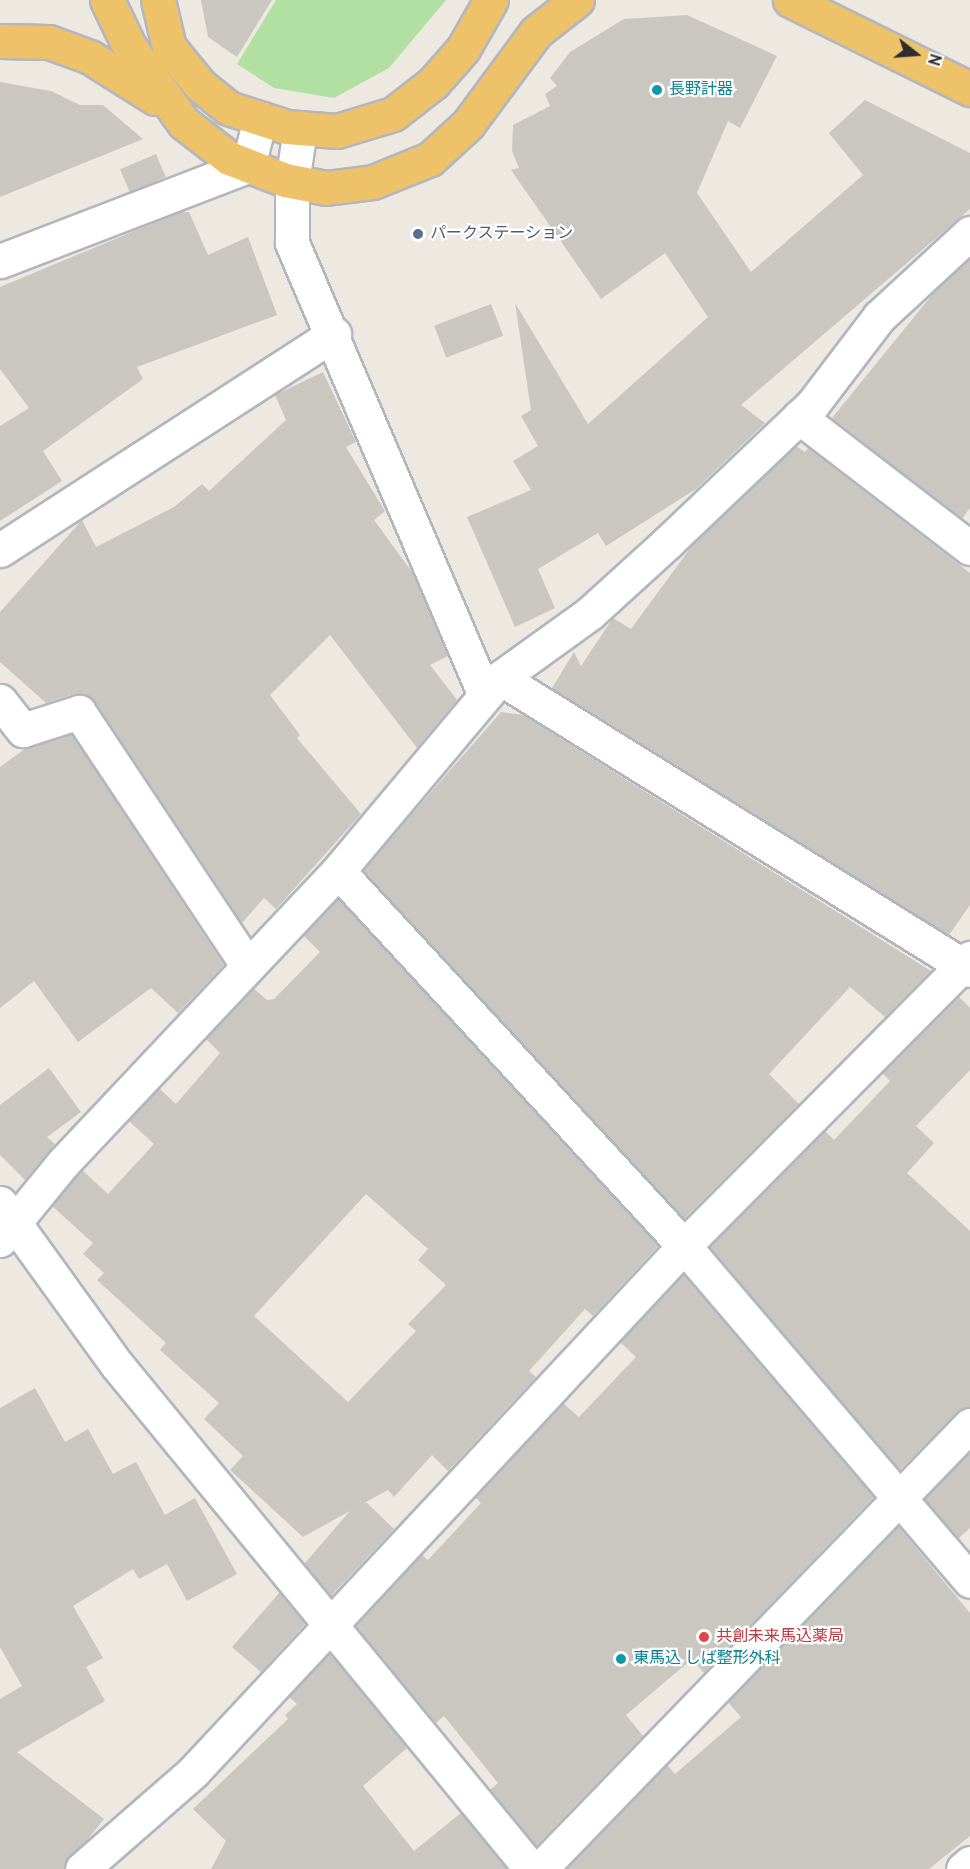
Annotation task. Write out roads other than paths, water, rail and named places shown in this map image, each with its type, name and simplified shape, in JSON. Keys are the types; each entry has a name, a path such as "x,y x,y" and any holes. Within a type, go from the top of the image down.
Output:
{"highway":[{"path":"107,0 129,46 171,109"},
{"path":"158,0 166,39 181,64 228,108 300,129 337,131 393,114 433,83 463,49 491,0"},
{"path":"0,41 49,42 90,57 171,109 211,146 248,166 291,182 326,188 360,184 430,159 468,124 536,32 577,0"},
{"path":"790,0 970,89"}],"street":[{"path":"0,261 248,166 260,119"},
{"path":"82,1869 193,1772 334,1624 684,1246 968,964 493,687 292,243 291,182 300,129"},
{"path":"531,1869 334,1624 117,1365 5,1222 167,1058 247,965 338,871 493,687 590,613 799,417 879,317 970,233"},
{"path":"0,550 334,334"},
{"path":"799,417 970,548"},
{"path":"0,701 23,730 79,712 247,965"},
{"path":"338,871 684,1246 900,1496 970,1581"},
{"path":"540,1869 970,1425"},
{"path":"963,1869 970,1863"}],"place":[{"name":"長野計器","path":"657,90"},
{"name":"パークステーション","path":"418,234"},
{"name":"共創未来馬込薬局","path":"704,1637"},
{"name":"東馬込 しば整形外科","path":"621,1659"}]}
